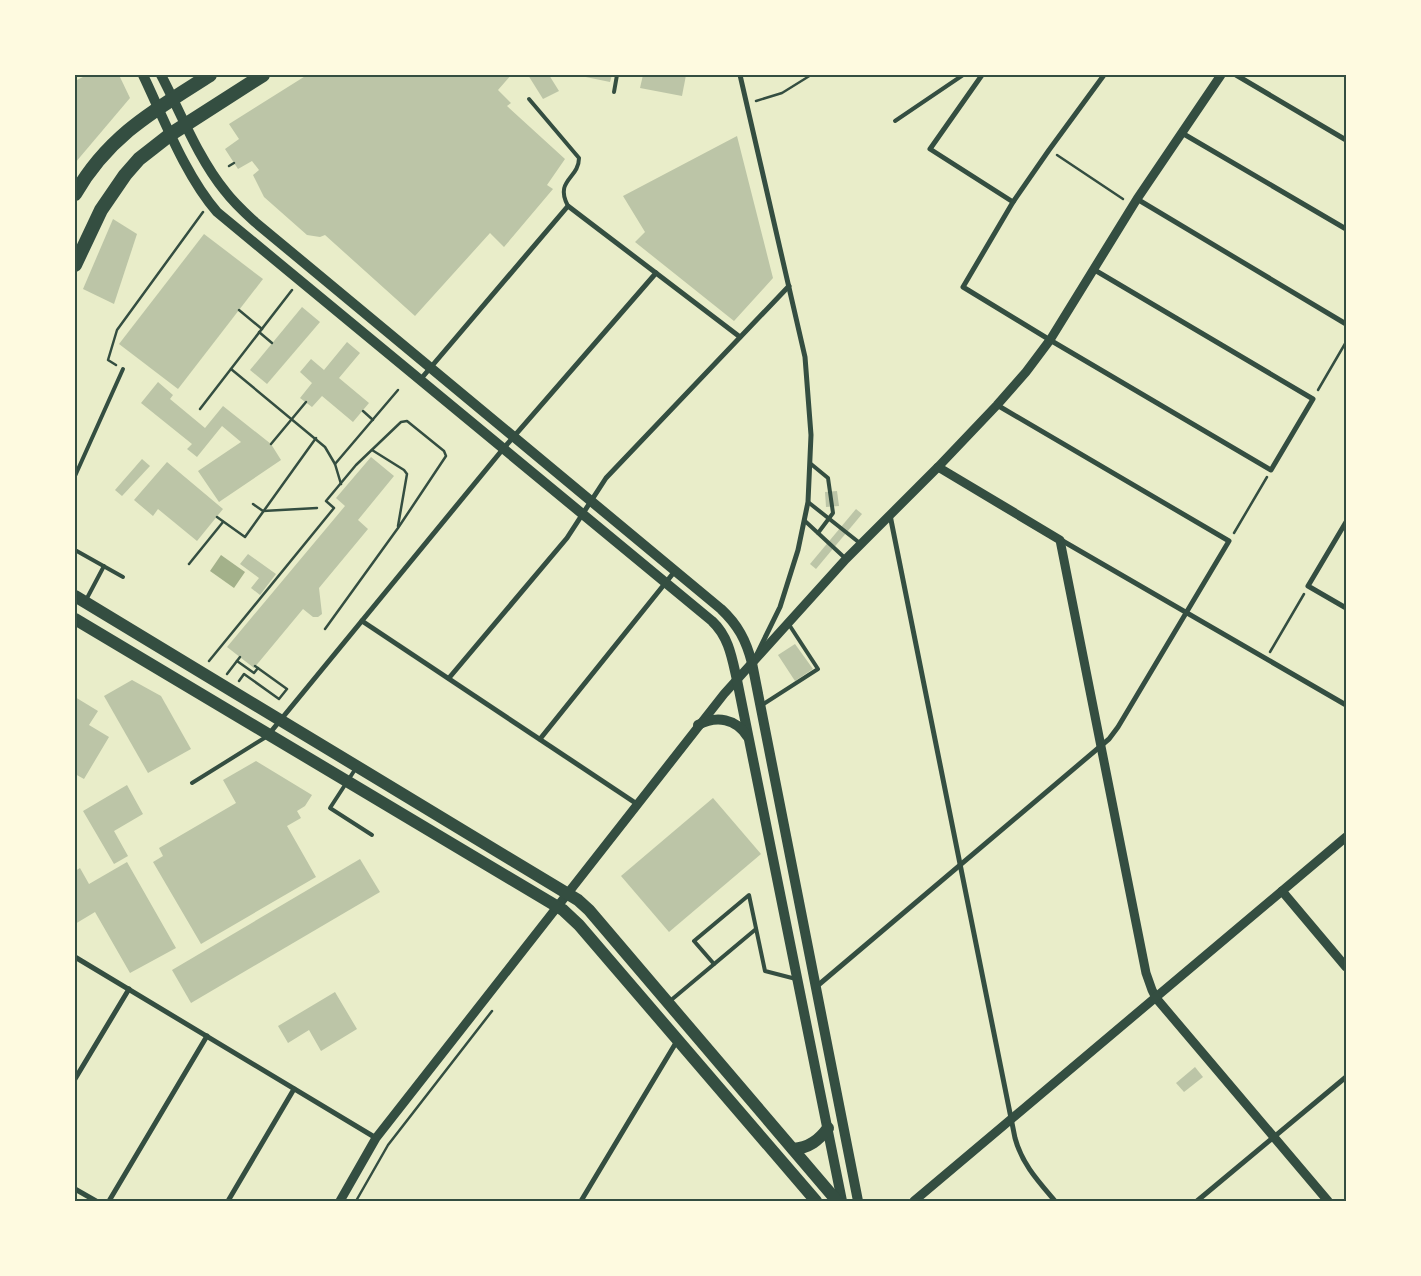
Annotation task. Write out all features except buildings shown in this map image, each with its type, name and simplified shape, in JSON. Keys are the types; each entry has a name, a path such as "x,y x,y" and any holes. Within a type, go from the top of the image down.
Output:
{"highway":[{"path":"75,194 79,184 105,151 118,138 158,108 210,75"},
{"path":"75,265 101,210 125,175 139,159 171,134 263,75"}],"main road":[{"path":"143,75 190,172 210,203 226,220 665,582 718,627 727,640 737,680 842,1201"},
{"path":"162,75 186,125 215,178 235,204 675,571 732,620 744,638 752,663 858,1201"},
{"path":"332,308 343,295"},
{"path":"80,599 578,900 589,910 837,1201"},
{"path":"75,619 558,906 579,926 816,1201"},
{"path":"698,725 712,719 726,720 738,726 748,738"},
{"path":"798,980 816,987"},
{"path":"793,1149 806,1147 814,1143 828,1128"}],"street":[{"path":"740,75 805,357 811,435 808,502 805,521 780,607 752,663"},
{"path":"982,75 930,150 1013,202"},
{"path":"340,1201 376,1138 698,725 846,559 938,467 1026,372 1050,340 1135,202 1221,75"},
{"path":"1236,75 1346,140"},
{"path":"1093,270 1312,399 1271,470 963,287 1013,202 1102,76"},
{"path":"1182,133 1346,229"},
{"path":"1135,202 1346,324"},
{"path":"420,380 568,206 740,337"},
{"path":"269,734 503,449 656,273"},
{"path":"449,678 567,538 606,478 789,286"},
{"path":"816,987 1101,745 1118,727 1230,541 997,405"},
{"path":"938,467 1060,540 1346,705"},
{"path":"890,515 1010,1120 1019,1153 1026,1166 1055,1201"},
{"path":"1346,522 1308,586 1346,608"},
{"path":"1060,540 1146,972 1152,990 1156,998 1328,1201"},
{"path":"540,739 675,571"},
{"path":"362,621 637,804"},
{"path":"914,1201 1346,837"},
{"path":"1282,891 1346,968"},
{"path":"75,957 376,1138"},
{"path":"75,1079 129,989"},
{"path":"109,1201 207,1036"},
{"path":"581,1201 677,1040"},
{"path":"1197,1201 1346,1077"},
{"path":"228,1201 294,1089"},
{"path":"75,1188 96,1201"}],"lane":[{"path":"614,92 617,75"},
{"path":"895,121 963,75"},
{"path":"529,99 579,158 578,165 564,188 563,197 568,206"},
{"path":"75,476 123,370"},
{"path":"810,464 828,478 833,513 818,533"},
{"path":"808,502 860,544"},
{"path":"805,521 846,559"},
{"path":"75,550 123,577"},
{"path":"80,599 104,566"},
{"path":"760,706 818,669 788,623"},
{"path":"192,783 269,734"},
{"path":"357,766 330,808 372,835"},
{"path":"714,964 694,941 749,895 765,971 798,980"},
{"path":"668,1003 756,928"}],"path":[{"path":"747,103 782,93 810,75"},
{"path":"1048,150 1135,202"},
{"path":"229,166 234,163"},
{"path":"123,370 108,360 117,330 210,203"},
{"path":"200,409 299,281"},
{"path":"239,310 262,328"},
{"path":"260,332 272,343"},
{"path":"1312,399 1346,342"},
{"path":"231,369 325,447 335,464 340,484"},
{"path":"335,464 398,390"},
{"path":"271,444 306,402"},
{"path":"362,411 373,420"},
{"path":"200,671 334,508 326,501 340,484 356,465 402,422 407,421 446,453 445,458 398,528 325,629"},
{"path":"217,517 245,537 316,438"},
{"path":"372,450 404,470 407,474 398,528"},
{"path":"1230,541 1271,470"},
{"path":"253,504 263,511 316,508"},
{"path":"189,564 223,522"},
{"path":"1266,659 1308,586"},
{"path":"237,661 254,673 257,667 287,689 280,699 244,674"},
{"path":"356,1201 388,1145 497,1004"}],"shaded area":[{"path":"221,555 245,572 234,588 210,571"}]}
